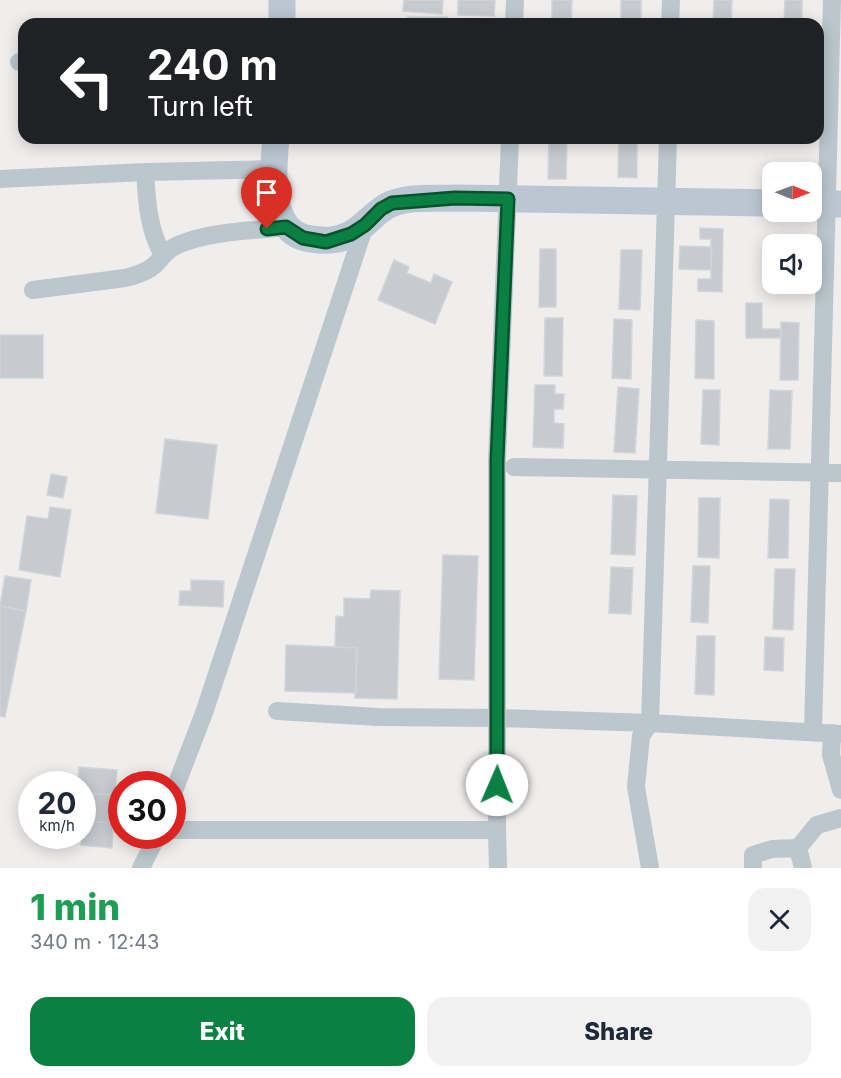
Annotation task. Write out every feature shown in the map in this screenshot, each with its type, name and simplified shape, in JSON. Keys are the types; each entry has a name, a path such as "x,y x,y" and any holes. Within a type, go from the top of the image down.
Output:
{"street":[{"path":"282,0 282,18"},
{"path":"514,18 515,0"},
{"path":"670,18 671,0"},
{"path":"813,732 832,0"},
{"path":"275,144 273,169 278,213 286,227 303,238 326,242 351,234 365,225 381,209 392,203 455,198 762,203"},
{"path":"498,868 496,830 497,460 510,144"},
{"path":"650,868 636,787 641,736 650,723 668,144"},
{"path":"0,179 273,169"},
{"path":"145,172 148,218 162,254"},
{"path":"182,771 204,713 365,225"},
{"path":"33,290 125,278 152,267 162,254 178,245 210,236 286,227"},
{"path":"514,467 841,473"},
{"path":"277,711 378,717 650,723 836,734 831,755 841,790"},
{"path":"753,868 753,855 772,849 798,848 817,825 841,818"},
{"path":"186,830 496,830"},
{"path":"798,848 802,868"},
{"path":"141,868 150,849"}],"building":[{"path":"404,0 443,0 442,14 403,11"},
{"path":"458,0 495,0 494,16 458,15"},
{"path":"552,0 572,0 571,18 552,18"},
{"path":"621,0 641,0 641,18 621,18"},
{"path":"714,0 732,0 731,18 713,18"},
{"path":"785,0 802,0 802,18 784,18"},
{"path":"408,17 447,17 447,18"},
{"path":"549,144 567,144 566,179 548,179"},
{"path":"619,144 637,144 637,178 618,177"},
{"path":"700,228 723,229 722,292 698,291 698,279 711,279 711,239 700,239"},
{"path":"680,246 712,247 711,270 679,269"},
{"path":"540,249 556,249 556,307 539,307"},
{"path":"621,250 642,250 640,310 619,309"},
{"path":"394,260 409,267 407,273 431,283 434,274 452,282 435,324 378,300"},
{"path":"746,303 762,303 762,329 781,329 781,338 746,338"},
{"path":"545,318 563,318 562,376 544,376"},
{"path":"614,319 632,320 631,379 612,378"},
{"path":"696,320 714,321 714,379 695,378"},
{"path":"781,322 799,323 798,380 780,380"},
{"path":"0,335 43,335 43,378 0,378"},
{"path":"535,385 555,385 555,394 564,394 563,409 554,409 554,423 564,424 563,448 533,447"},
{"path":"618,387 639,389 635,453 614,452"},
{"path":"703,390 720,390 719,445 701,444"},
{"path":"770,390 792,391 790,449 768,449"},
{"path":"165,439 217,445 208,519 156,513"},
{"path":"51,474 67,477 63,498 47,495"},
{"path":"613,495 637,496 635,555 611,554"},
{"path":"699,498 720,498 719,558 698,557"},
{"path":"770,499 789,500 788,558 768,558"},
{"path":"50,507 71,510 60,577 19,570 27,516 48,519"},
{"path":"443,555 478,556 474,680 439,679"},
{"path":"693,566 710,566 708,623 691,622"},
{"path":"611,567 633,568 631,614 609,613"},
{"path":"775,569 795,569 793,630 773,629"},
{"path":"5,576 31,580 26,611 0,606"},
{"path":"191,580 224,581 223,607 179,605 180,591 191,591"},
{"path":"371,590 400,591 397,699 355,698 357,648 335,647 336,616 344,617 344,598 370,599"},
{"path":"0,606 26,611 5,717 0,716"},
{"path":"697,636 715,636 714,695 695,694"},
{"path":"765,637 784,638 783,671 764,670"},
{"path":"286,645 357,648 356,693 285,691"},
{"path":"79,767 117,770 108,771 108,795 96,794 96,771 79,771"},
{"path":"96,794 108,795 108,823 96,822"},
{"path":"96,822 108,823 108,848 96,846"}],"route":[{"path":"267,229 286,227 303,238 326,242 351,234 365,225 381,209 392,203 455,198 508,199 497,460 497,785"}]}
